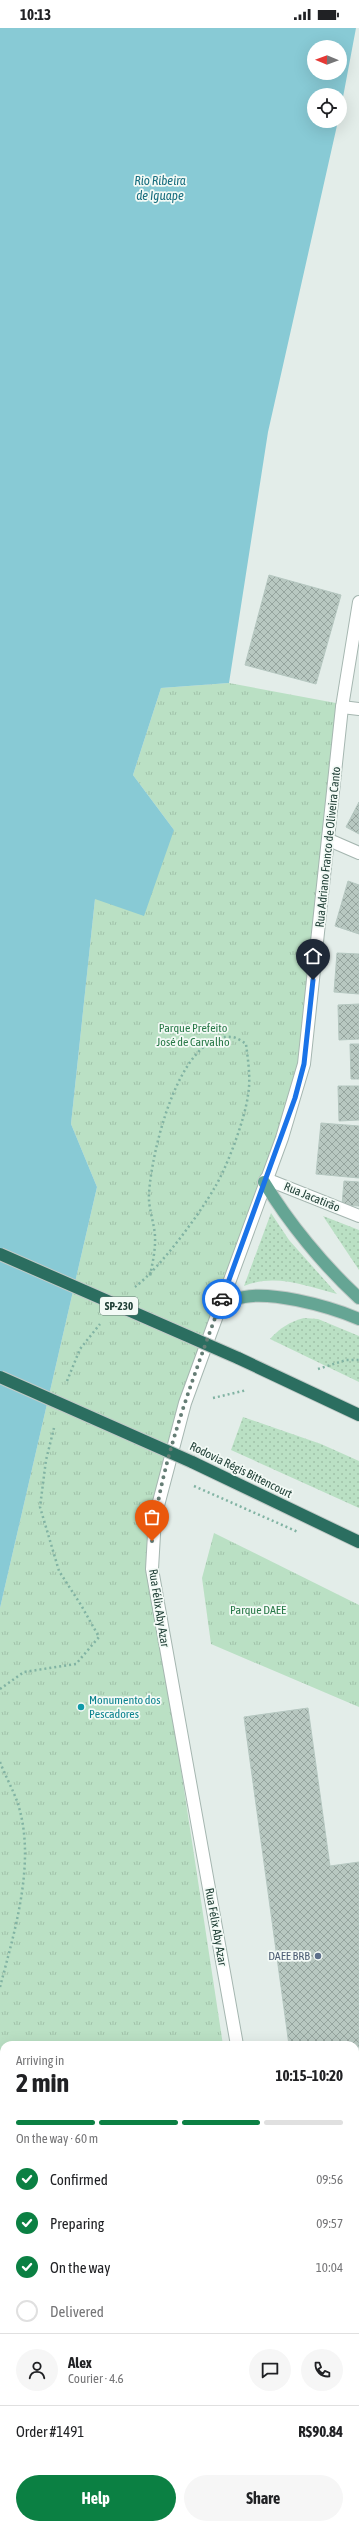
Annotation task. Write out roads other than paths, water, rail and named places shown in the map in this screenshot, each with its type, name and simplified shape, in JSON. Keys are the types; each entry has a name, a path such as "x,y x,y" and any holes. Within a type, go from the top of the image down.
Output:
{"highway":[{"name":"SP-230","path":"0,1254 238,1358 359,1415"},
{"name":"Rodovia Régis Bittencourt","path":"0,1377 192,1462 359,1542"},
{"path":"346,1536 359,1546"}],"main road":[{"path":"265,1181 277,1204 359,1298"},
{"path":"217,1313 224,1306 242,1298 276,1298 315,1304 359,1319"}],"street":[{"name":"Rua Adriano Franco de Oliveira Canto","path":"265,1181 282,1138 304,1064 342,707 359,602"},
{"path":"342,707 359,709"},
{"path":"329,840 359,853"},
{"name":"Rua Jacatirão","path":"265,1181 359,1216"},
{"name":"Rua Félix Aby Azar","path":"236,2041 152,1562 154,1517 184,1403 265,1181"}],"water":[{"name":"Rio Ribeira de Iguape","path":"0,28 356,28 347,76 347,40 307,40 307,80 346,80 345,88 307,88 307,128 336,128 268,432 229,683 161,688 133,775 174,830 144,916 95,899 71,1124 97,1187 0,1608"}],"place":[{"name":"Monumento dos Pescadores","path":"81,1707"},
{"name":"DAEE BRB","path":"318,1956"}],"park label":[{"name":"Parque Prefeito José de Carvalho","path":"193,1035"},
{"name":"Parque DAEE","path":"258,1610"}]}
